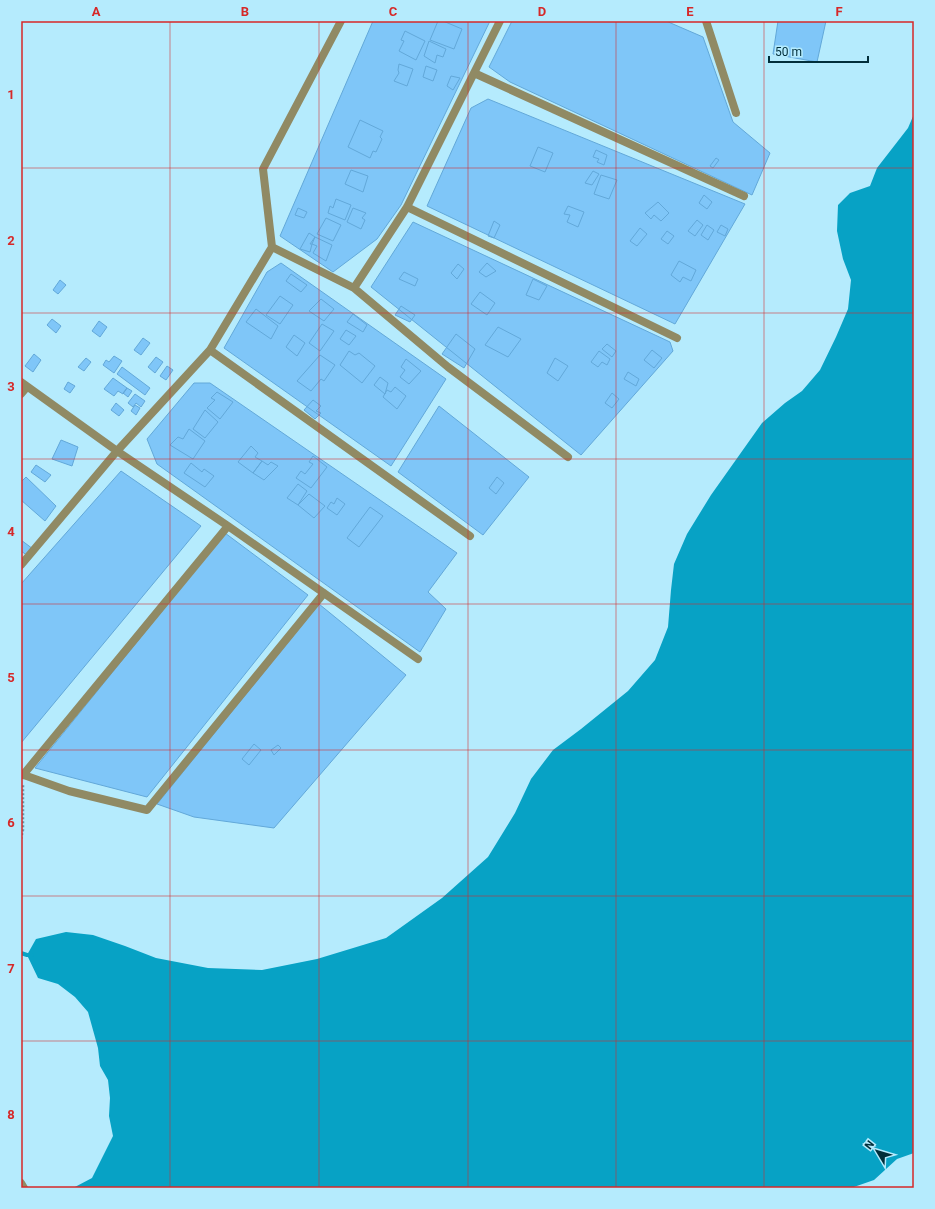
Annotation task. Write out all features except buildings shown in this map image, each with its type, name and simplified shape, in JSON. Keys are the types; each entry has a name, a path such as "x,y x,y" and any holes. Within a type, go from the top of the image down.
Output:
{"street":[{"path":"21,565 117,451 210,350 272,247 263,169 341,21"},
{"path":"354,288 407,207 500,21"},
{"path":"706,21 736,113"},
{"path":"474,73 744,196"},
{"path":"407,207 677,338"},
{"path":"272,247 354,288 448,367 568,457"},
{"path":"210,350 470,536"},
{"path":"21,394 24,384 117,451 228,526 418,659"},
{"path":"228,526 22,775 68,792 147,810 324,593"},
{"path":"21,1183 24,1188"}],"path":[{"path":"21,839 22,775"}],"water":[{"path":"914,114 914,1153 897,1159 874,1180 851,1188 73,1188 92,1178 113,1136 109,1116 110,1098 108,1080 100,1066 98,1048 88,1012 75,997 58,984 38,978 27,955 36,939 66,932 93,935 156,958 208,968 262,970 317,959 386,938 442,898 488,857 515,813 531,779 553,750 628,691 655,660 668,627 674,564 687,534 711,495 762,423 785,403 802,391 820,370 848,309 851,280 843,259 837,231 838,205 850,193 870,186 877,168 908,128"}],"waterway":[{"path":"21,953 32,955"}]}
